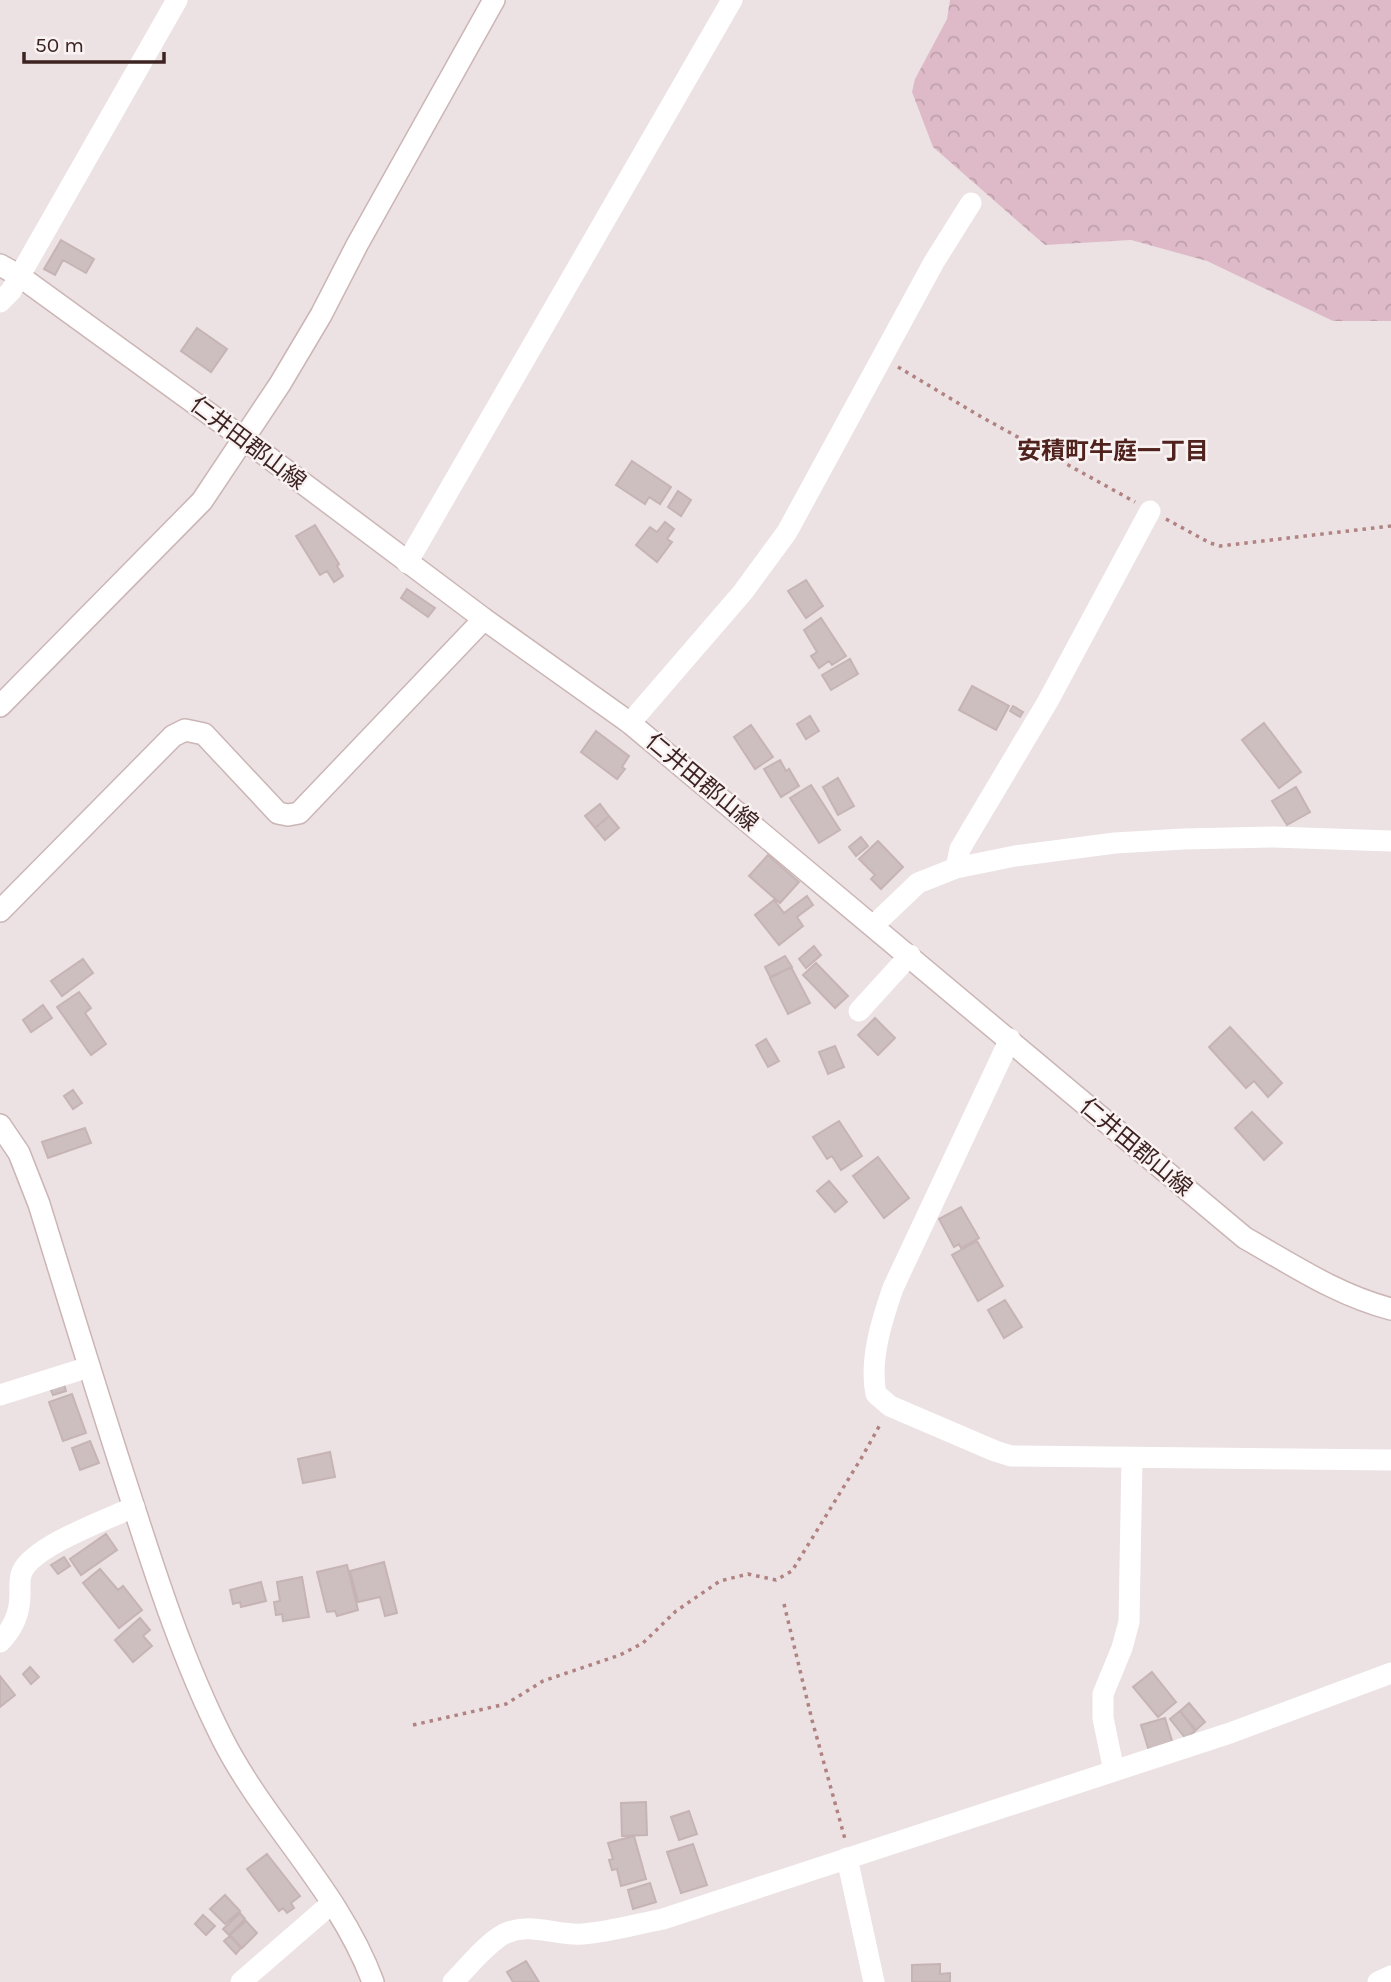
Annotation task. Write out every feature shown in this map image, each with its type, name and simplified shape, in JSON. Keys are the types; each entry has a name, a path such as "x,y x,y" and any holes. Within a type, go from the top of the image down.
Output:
{"street":[{"path":"0,302 10,291 9,270 177,0"},
{"path":"0,706 202,501 321,315 357,245 494,0"},
{"path":"407,563 732,0"},
{"path":"631,723 763,568 787,531 934,262 971,203"},
{"name":"仁井田郡山線","path":"9,270 244,439 407,563 631,723 1245,1238 1334,1289 1391,1309"},
{"path":"956,868 960,849 1048,701 1150,511"},
{"path":"0,911 173,736 185,730 204,734 278,813 288,816 299,813 484,619"},
{"path":"874,925 918,883 956,868 1015,856 1184,839 1274,837 1391,841"},
{"path":"859,1011 910,955"},
{"path":"1010,1039 893,1288 883,1318 874,1382 876,1394 890,1406 1011,1456 1391,1460"},
{"path":"0,1125 19,1153 39,1204 153,1568 188,1659 223,1739 252,1791 332,1903 363,1954 373,1982"},
{"path":"0,1395 89,1367"},
{"path":"1114,1771 1102,1705 1106,1683 1122,1648 1129,1622 1132,1458"},
{"path":"0,1642 15,1623 22,1574 31,1560 54,1544 134,1507"},
{"path":"453,1982 494,1941 511,1932 535,1927 567,1934 584,1934 663,1919 1230,1733 1391,1673"},
{"path":"847,1858 874,1982"},
{"path":"241,1982 332,1903"},
{"path":"1378,1982 1391,1976"}],"path":[{"path":"883,358 978,415 1210,543 1220,546 1391,527"},
{"path":"413,1725 506,1704 543,1681 627,1652 643,1643 676,1611 720,1581 741,1574 776,1580 782,1578 792,1571 890,1406"},
{"path":"784,1604 812,1720 847,1846 847,1858"}],"green space":[{"path":"950,0 1391,0 1391,321 1333,321 1207,261 1131,240 1045,245 933,147 912,92 915,79 947,19"}],"building":[{"path":"61,240 94,259 86,273 63,260 55,275 44,269"},
{"path":"197,328 227,349 211,372 181,351"},
{"path":"632,461 671,487 660,504 649,497 645,504 616,485"},
{"path":"678,491 691,500 681,516 668,507"},
{"path":"665,522 674,529 667,539 672,542 657,562 636,545 650,527 657,532"},
{"path":"315,525 339,564 337,566 343,576 334,582 327,571 320,575 296,536"},
{"path":"806,580 823,606 806,618 788,591"},
{"path":"407,589 435,608 428,617 401,598"},
{"path":"821,618 846,656 832,665 829,661 819,668 811,656 817,652 804,630"},
{"path":"850,659 858,674 831,690 822,675"},
{"path":"972,686 1009,706 996,730 959,710"},
{"path":"1013,706 1023,712 1020,717 1010,711"},
{"path":"810,716 819,731 806,739 797,724"},
{"path":"1264,723 1301,772 1279,788 1242,740"},
{"path":"751,725 773,757 755,769 734,737"},
{"path":"596,731 629,756 622,767 625,769 617,779 581,752"},
{"path":"780,760 799,786 781,797 764,769"},
{"path":"838,778 854,806 838,815 823,787"},
{"path":"811,785 840,830 819,843 790,798"},
{"path":"1296,787 1310,812 1287,825 1272,801"},
{"path":"600,804 609,816 595,828 585,816"},
{"path":"609,816 619,828 605,840 595,828"},
{"path":"861,837 868,846 856,856 849,847"},
{"path":"878,841 903,867 881,889 871,879 875,875 859,859"},
{"path":"768,855 799,882 780,903 749,876"},
{"path":"807,896 813,905 797,917 803,926 779,945 755,915 774,900 784,913"},
{"path":"814,946 821,955 806,968 799,959"},
{"path":"785,956 792,967 770,977 765,967"},
{"path":"83,959 93,973 62,996 51,981"},
{"path":"816,963 848,996 835,1008 803,975"},
{"path":"791,967 810,1003 788,1014 770,978"},
{"path":"79,992 91,1008 85,1013 106,1044 91,1055 57,1007"},
{"path":"43,1005 52,1018 31,1032 23,1020"},
{"path":"875,1018 895,1038 878,1055 858,1035"},
{"path":"1230,1027 1282,1083 1268,1097 1254,1081 1246,1088 1209,1047"},
{"path":"766,1039 779,1061 768,1067 756,1045"},
{"path":"835,1046 844,1067 828,1074 819,1052"},
{"path":"73,1090 82,1103 73,1109 64,1096"},
{"path":"1252,1112 1282,1143 1264,1160 1235,1128"},
{"path":"839,1121 862,1156 841,1170 832,1156 827,1159 813,1137"},
{"path":"85,1128 91,1143 48,1158 42,1142"},
{"path":"878,1157 909,1198 884,1218 853,1176"},
{"path":"829,1181 847,1202 835,1212 817,1191"},
{"path":"961,1207 979,1238 961,1248 959,1244 954,1247 939,1219"},
{"path":"977,1241 1003,1286 978,1301 952,1255"},
{"path":"1005,1300 1022,1327 1004,1338 988,1310"},
{"path":"64,1384 66,1391 53,1395 50,1388"},
{"path":"72,1394 86,1433 63,1441 49,1402"},
{"path":"90,1441 99,1463 80,1470 72,1448"},
{"path":"330,1452 335,1477 303,1483 298,1459"},
{"path":"106,1534 117,1550 81,1575 70,1559"},
{"path":"64,1557 70,1566 58,1574 51,1565"},
{"path":"384,1562 397,1613 385,1616 380,1597 358,1602 350,1571"},
{"path":"347,1565 358,1610 337,1616 335,1611 327,1612 317,1572"},
{"path":"100,1569 118,1590 123,1586 142,1610 119,1628 83,1583"},
{"path":"302,1577 309,1617 283,1621 282,1614 276,1615 274,1602 280,1601 277,1582"},
{"path":"261,1582 266,1601 241,1607 240,1602 233,1604 230,1590"},
{"path":"140,1618 150,1630 143,1636 152,1646 133,1662 115,1640"},
{"path":"30,1667 39,1677 31,1684 23,1674"},
{"path":"1152,1672 1176,1702 1158,1717 1133,1687"},
{"path":"0,1676 15,1695 0,1707"},
{"path":"1189,1703 1205,1722 1196,1730 1180,1711"},
{"path":"1180,1711 1195,1731 1186,1739 1170,1719"},
{"path":"1165,1718 1173,1744 1149,1751 1141,1725"},
{"path":"646,1802 647,1835 622,1836 621,1803"},
{"path":"689,1811 697,1834 679,1840 671,1817"},
{"path":"634,1836 646,1879 621,1886 617,1869 612,1870 609,1860 613,1859 608,1843"},
{"path":"693,1844 707,1885 681,1893 667,1852"},
{"path":"267,1854 300,1896 291,1903 294,1908 287,1913 283,1908 279,1911 247,1869"},
{"path":"650,1883 656,1902 633,1909 628,1890"},
{"path":"225,1895 240,1911 225,1924 210,1909"},
{"path":"240,1913 245,1919 229,1935 223,1929"},
{"path":"203,1915 215,1926 206,1935 195,1924"},
{"path":"246,1921 257,1933 242,1948 230,1935"},
{"path":"230,1936 241,1948 236,1954 224,1941"},
{"path":"526,1961 539,1982 513,1982 507,1972"},
{"path":"940,1964 940,1974 950,1973 950,1982 912,1982 912,1965"}],"district":[{"name":"安積町牛庭一丁目","path":"1113,451"}]}
